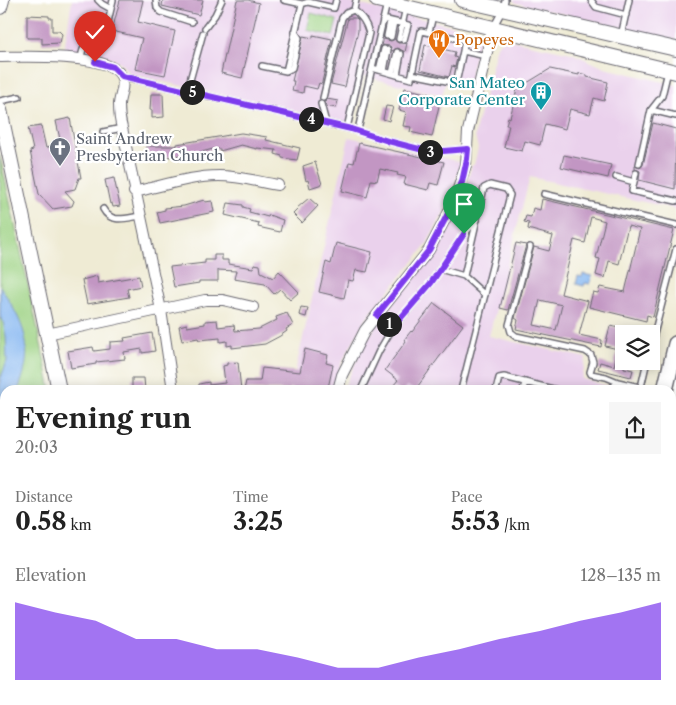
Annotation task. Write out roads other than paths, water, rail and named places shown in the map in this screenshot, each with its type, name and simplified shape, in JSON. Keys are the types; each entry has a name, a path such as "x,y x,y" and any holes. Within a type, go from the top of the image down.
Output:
{"main road":[{"path":"0,7 2,0"},
{"path":"462,0 500,4 676,49"},
{"path":"382,1 672,71"},
{"path":"0,110 58,385"},
{"path":"666,385 676,344"}],"street":[{"path":"339,385 342,375 365,330 429,250 453,204 462,182 467,159 468,131 493,27"},
{"path":"0,57 63,57 113,67 122,76 123,82 119,104 122,128 134,192 161,310 172,385"},
{"path":"134,192 204,177 221,176 237,177 278,185"},
{"path":"47,334 205,300 224,300 253,307"}],"lane":[{"path":"98,0 111,9"},
{"path":"80,60 82,49 86,43 105,34 113,0"},
{"path":"156,0 157,8 161,12 192,22"},
{"path":"187,91 198,46 204,31 222,0"},
{"path":"284,0 302,4 309,1 334,8 336,0"},
{"path":"354,10 356,0"},
{"path":"591,0 596,7 626,15"},
{"path":"621,36 629,0"},
{"path":"358,130 383,19 382,1"},
{"path":"262,66 286,71 302,4"},
{"path":"493,27 500,4"},
{"path":"402,39 406,6"},
{"path":"323,98 342,18 346,13 354,10"},
{"path":"347,128 369,33 361,16 354,10"},
{"path":"429,32 434,13"},
{"path":"383,19 405,24"},
{"path":"389,36 392,21"},
{"path":"372,68 411,79 412,74 422,31 465,40 456,84 412,74"},
{"path":"381,71 386,50"},
{"path":"463,51 486,56"},
{"path":"394,74 399,53"},
{"path":"639,164 651,110 662,96 672,71"},
{"path":"122,76 358,130 388,141 431,152 468,149"},
{"path":"0,101 19,97"},
{"path":"322,104 326,123"},
{"path":"651,110 676,116"},
{"path":"103,132 122,128"},
{"path":"636,173 632,190 676,201"},
{"path":"616,177 634,182"},
{"path":"462,385 510,196 506,189 490,185 484,188 464,276"},
{"path":"544,194 676,224"},
{"path":"103,209 106,215 112,219 140,216"},
{"path":"363,385 379,351 393,327 431,283 464,234 477,220"},
{"path":"530,246 509,326 511,332 516,336 585,351 591,355 593,362 590,372 592,374 606,377 626,385"},
{"path":"656,325 676,249"},
{"path":"440,269 464,276 485,295"},
{"path":"377,315 393,327"},
{"path":"641,385 645,370"},
{"path":"497,385 499,378 504,377 537,385"},
{"path":"615,385 618,382"}],"water":[{"path":"583,274 592,276 590,284 585,283 584,286 576,284 578,276 582,277"},
{"path":"0,286 21,324 25,336 27,348 26,361 20,385 0,385 7,361 6,336 0,317"}],"place":[{"name":"Popeyes","path":"439,59"},
{"name":"San Mateo Corporate Center","path":"541,111"},
{"name":"Saint Andrew Presbyterian Church","path":"60,167"}]}
